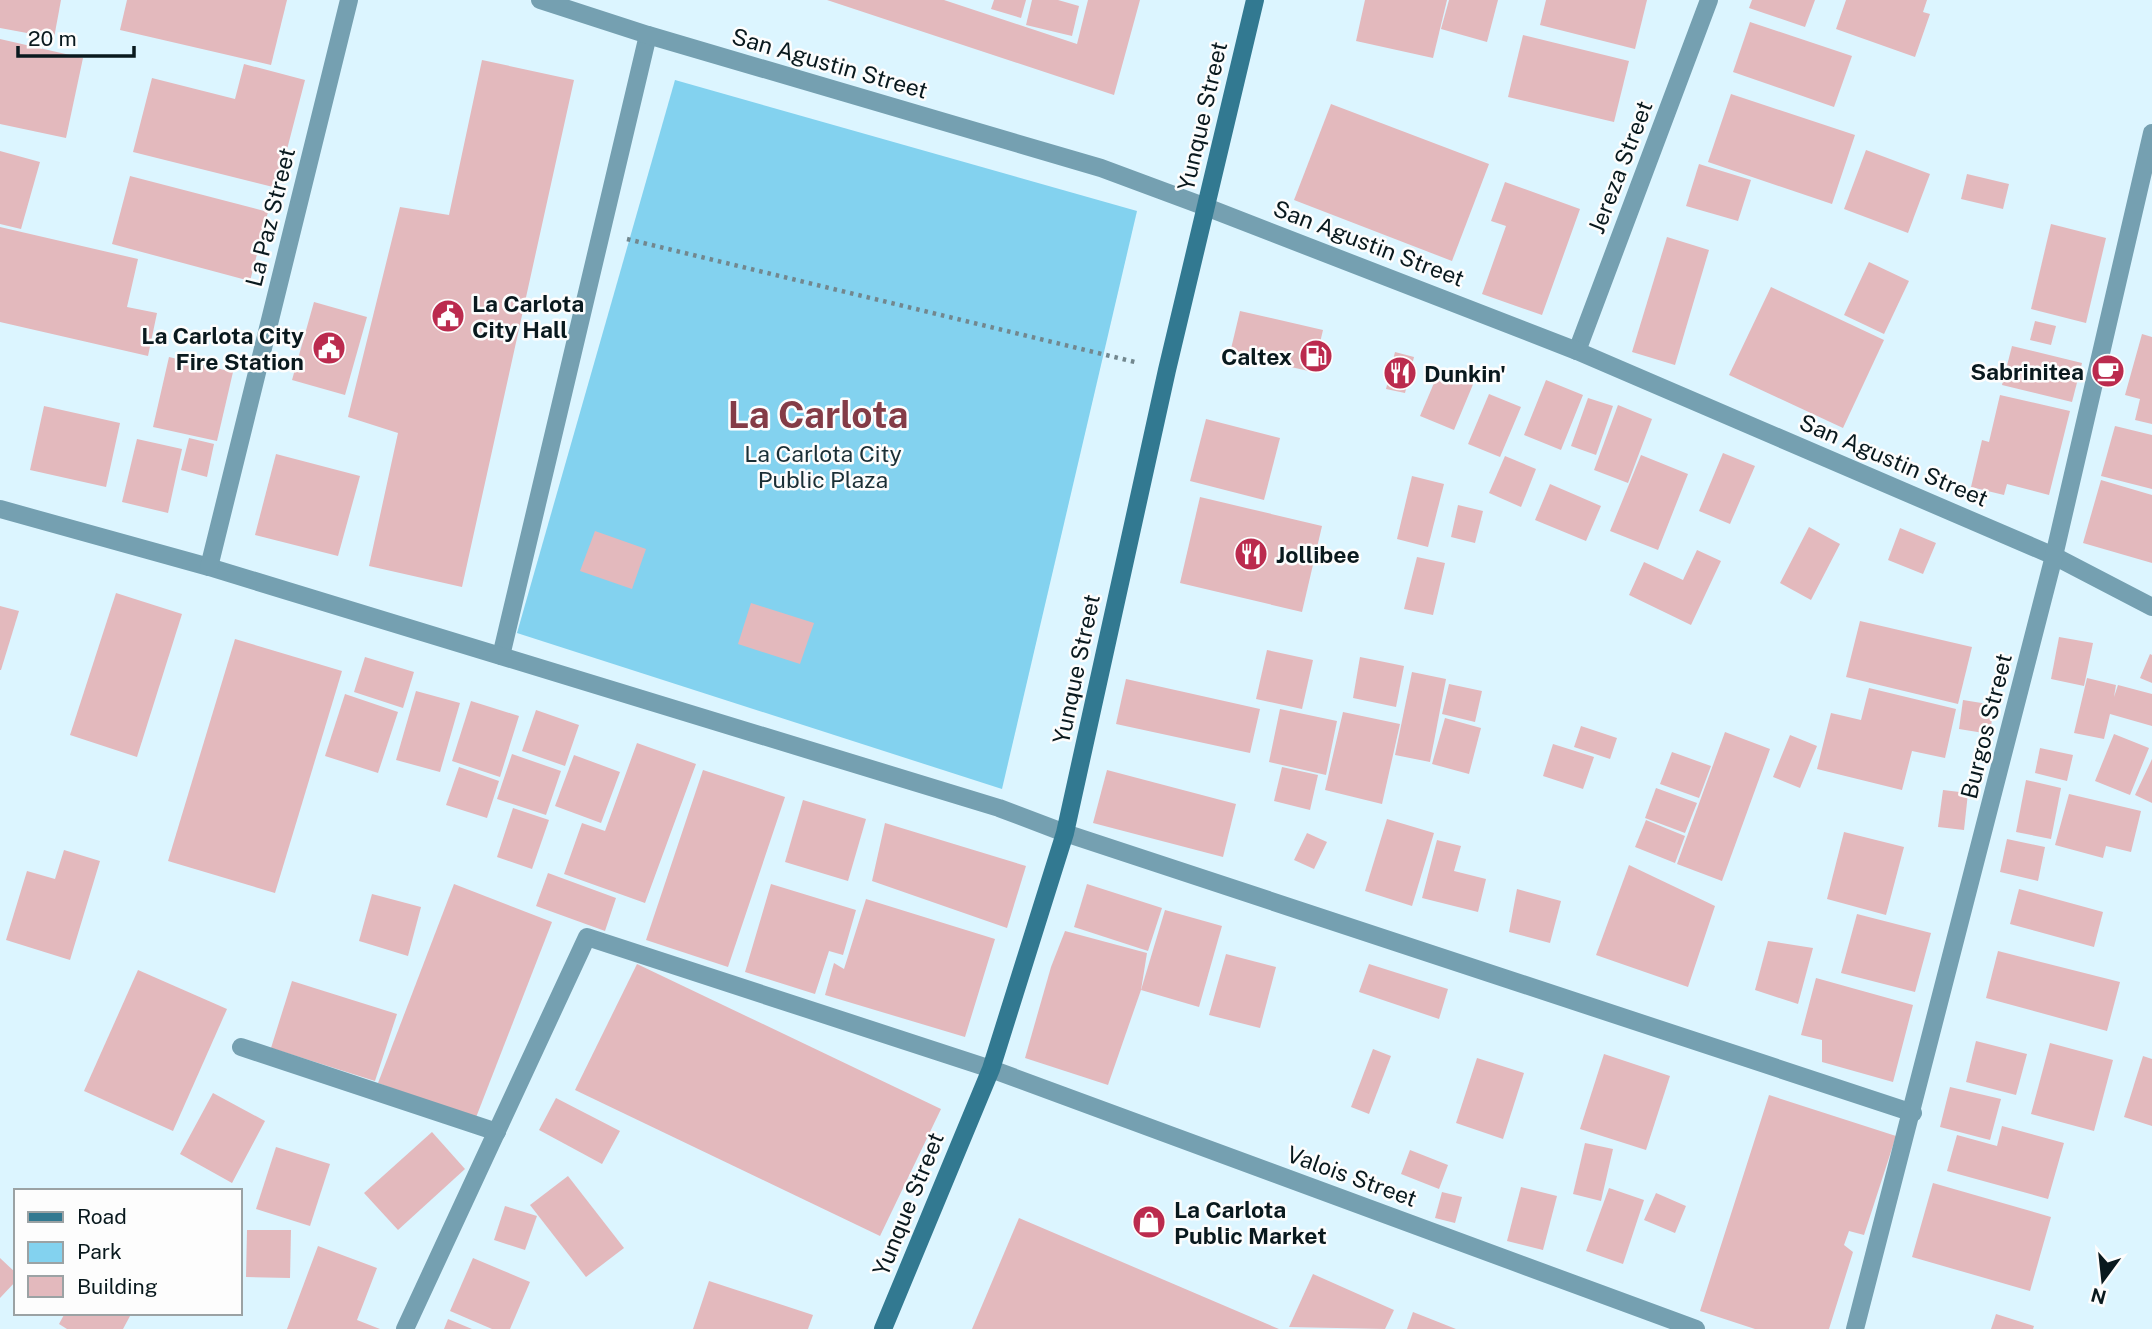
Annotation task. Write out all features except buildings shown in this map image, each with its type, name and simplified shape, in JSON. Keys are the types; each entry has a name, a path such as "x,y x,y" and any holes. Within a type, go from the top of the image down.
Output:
{"main road":[{"name":"Yunque Street","path":"883,1329 991,1069 1065,833 1167,370 1255,0"}],"street":[{"name":"La Paz Street","path":"209,567 349,0"},
{"name":"San Agustin Street","path":"540,0 648,35 1101,169 1206,207 1577,351 2054,556 2152,607"},
{"name":"Jereza Street","path":"1577,351 1709,0"},
{"path":"500,656 648,35"},
{"name":"Burgos Street","path":"1855,1329 1913,1113 2054,556 2152,133"},
{"path":"0,509 209,567 999,808 1065,833 1913,1113"},
{"name":"Valois Street","path":"498,1132 587,937 991,1069 1696,1329"},
{"path":"241,1047 498,1132 405,1329"}],"path":[{"path":"601,233 1167,370"}],"green space":[{"name":"La Carlota City Public Plaza","path":"675,80 1137,211 1002,789 517,633"}],"place":[{"name":"La Carlota City Hall","path":"448,316"},
{"name":"La Carlota City Fire Station","path":"329,348"},
{"name":"Caltex","path":"1316,356"},
{"name":"Sabrinitea","path":"2108,371"},
{"name":"Dunkin'","path":"1400,373"},
{"name":"Jollibee","path":"1251,554"},
{"name":"La Carlota Public Market","path":"1149,1222"}],"district":[{"name":"La Carlota","path":"818,414"}]}
